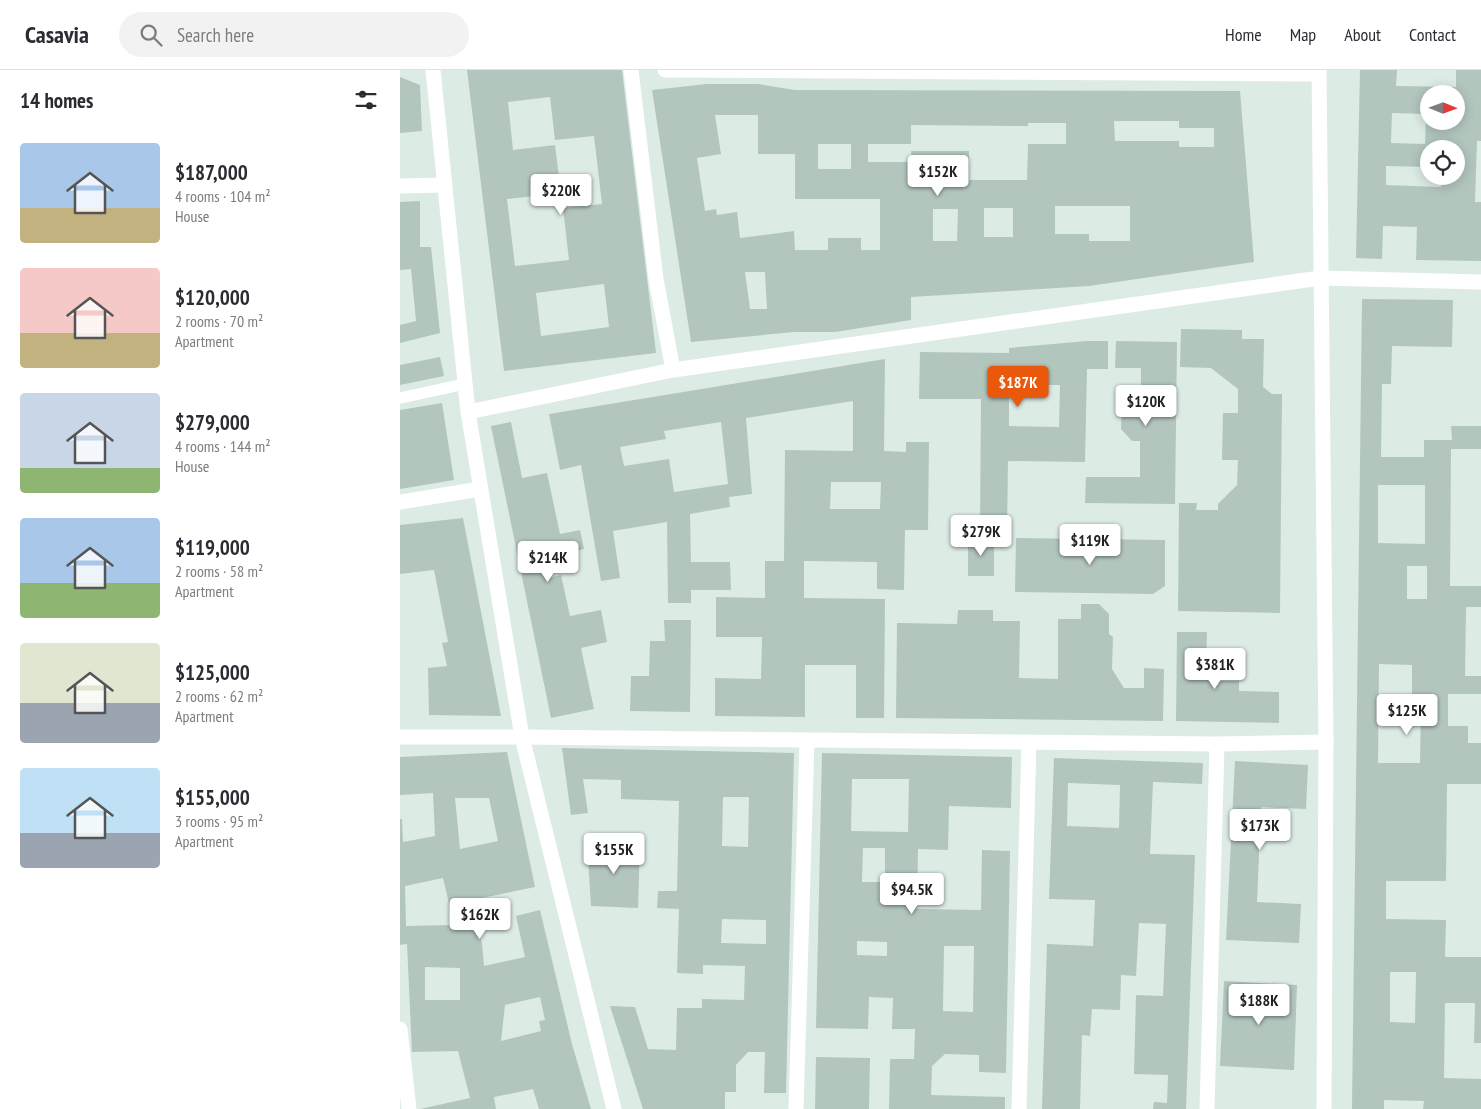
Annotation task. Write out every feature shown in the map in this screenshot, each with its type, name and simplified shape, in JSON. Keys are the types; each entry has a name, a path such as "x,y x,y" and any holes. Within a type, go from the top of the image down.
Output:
{"street":[{"path":"433,70 468,412 522,736 614,1109"},
{"path":"631,70 656,279 673,370"},
{"path":"665,70 1319,72 1326,742 1324,1109"},
{"path":"400,186 444,185"},
{"path":"468,412 673,370 1320,278 1481,282"},
{"path":"400,502 480,489"},
{"path":"400,738 522,736 807,741 1217,744 1326,742"},
{"path":"796,1109 807,741"},
{"path":"1019,1109 1029,742"},
{"path":"1207,1109 1217,744"},
{"path":"400,1029 409,1109"}],"lane":[{"path":"400,398 465,384"}],"building":[{"path":"467,70 622,70 656,353 504,371","holes":["550,97 555,140 594,136 602,204 563,208 569,260 515,266 507,199 561,193 555,145 513,150 508,102","604,284 609,327 541,336 536,293"]},
{"path":"1360,70 1397,70 1396,86 1420,86 1420,114 1392,113 1391,143 1420,144 1420,167 1386,166 1386,185 1441,187 1441,185 1465,185 1465,140 1425,140 1425,130 1465,130 1465,85 1456,85 1456,70 1481,70 1481,141 1477,141 1475,202 1481,202 1481,261 1416,260 1417,227 1383,226 1382,259 1356,258"},
{"path":"400,77 420,85 422,131 400,133"},
{"path":"707,84 758,84 795,90 1240,91 1254,262 1089,286 911,297 911,320 835,332 794,332 691,342 652,90","holes":["715,115 758,115 758,154 795,154 795,199 880,199 880,250 861,250 861,238 828,238 828,250 795,250 794,231 740,238 737,212 717,215 716,209 705,211 697,158 721,154","1114,121 1179,121 1179,128 1214,128 1214,147 1179,147 1179,141 1115,141","1028,123 1066,123 1066,144 1028,144 1027,180 969,180 969,151 911,151 912,162 868,162 868,144 911,144 911,125 1028,126","818,144 851,144 851,169 818,169","1055,206 1130,206 1130,241 1089,241 1089,234 1055,234","984,208 1013,208 1013,237 984,237","933,209 958,209 957,241 933,241","745,272 765,272 767,309 750,309"]},
{"path":"420,201 420,247 431,247 440,333 400,343 400,325 416,321 411,269 400,270 400,202"},
{"path":"1362,299 1453,300 1452,347 1392,346 1391,384 1382,384 1381,457 1424,457 1424,440 1452,440 1451,426 1481,426 1481,449 1451,449 1450,586 1481,586 1481,607 1466,607 1465,676 1481,676 1481,694 1448,694 1448,726 1468,726 1468,743 1481,743 1481,784 1447,784 1446,881 1386,881 1386,919 1446,920 1445,957 1481,957 1481,1043 1474,1043 1475,1003 1445,1003 1444,1078 1481,1079 1481,1109 1423,1109 1424,1101 1384,1100 1384,1109 1352,1109","holes":["1378,485 1425,485 1425,544 1378,543","1407,566 1427,566 1427,599 1407,599","1379,664 1412,665 1412,706 1421,706 1420,763 1378,763","1390,972 1416,972 1415,1023 1390,1022"]},
{"path":"1181,329 1242,330 1242,339 1264,339 1263,387 1272,394 1282,394 1280,613 1178,611 1179,503 1197,503 1196,510 1218,510 1218,504 1237,485 1238,460 1222,460 1223,413 1238,413 1238,389 1211,368 1180,367"},
{"path":"1108,341 1108,369 1087,369 1085,462 1008,461 1007,533 980,533 981,399 919,399 920,352 1009,353 1009,348","holes":["1009,385 1060,385 1059,427 1009,426"]},
{"path":"1116,341 1177,342 1175,504 1085,503 1086,477 1140,477 1140,441 1132,441 1121,429 1122,397 1131,388 1141,388 1141,368 1115,368"},
{"path":"440,357 444,376 400,385 400,365"},
{"path":"885,359 884,451 906,452 906,442 929,442 928,530 905,530 904,590 877,589 877,562 804,561 804,598 885,599 884,718 856,718 856,665 805,665 805,717 715,716 715,678 761,679 762,637 716,637 716,597 765,598 765,561 784,561 785,450 853,451 853,401 746,418 752,494 729,497 730,507 690,514 691,562 730,562 731,590 691,590 691,603 668,603 667,522 613,531 620,578 601,581 581,465 560,470 549,414","holes":["721,422 728,484 674,492 669,459 624,466 620,447 666,439 664,431","831,482 881,482 880,509 830,509"]},
{"path":"442,403 454,480 400,489 400,410"},
{"path":"511,422 522,478 547,473 560,534 580,530 584,549 544,558 548,578 561,575 570,616 601,610 607,642 581,648 594,709 551,718 491,426"},
{"path":"463,518 501,716 429,715 428,668 447,666 442,643 448,642 434,570 400,574 400,525"},
{"path":"968,537 994,538 994,576 968,576"},
{"path":"1016,538 1165,540 1165,586 1153,594 1015,592"},
{"path":"1081,604 1099,604 1109,614 1109,634 1113,637 1112,669 1124,688 1144,688 1144,668 1164,669 1163,721 896,718 897,623 957,624 958,610 993,610 993,621 1020,621 1019,678 1058,679 1058,619 1081,619"},
{"path":"664,620 691,620 690,712 630,711 631,676 649,676 650,641 665,641"},
{"path":"1177,632 1207,632 1206,667 1216,681 1239,681 1239,691 1279,692 1279,723 1176,721"},
{"path":"562,748 794,753 786,1093 764,1093 765,1052 748,1052 736,1065 736,1092 725,1092 725,1109 643,1109 610,1006 635,1007 648,1049 676,1050 677,1008 702,1008 702,999 744,1000 745,966 703,965 703,974 677,973 679,909 657,908 658,891 677,891 679,801 621,799 621,780 583,779 588,813 571,815","holes":["723,797 749,797 748,847 722,846","722,919 766,920 766,944 721,943"]},
{"path":"507,752 535,887 472,900 482,944 484,966 525,957 516,916 540,910 572,1044 591,1109 539,1109 533,1089 494,1097 496,1109 420,1109 470,1098 458,1051 412,1052 407,944 400,945 400,819 402,819 403,842 435,836 433,793 400,795 400,757","holes":["455,798 489,798 498,841 460,849","443,878 454,925 406,926 405,886","425,967 460,968 460,1000 425,1000","540,997 545,1020 539,1021 541,1031 501,1041 505,1005"]},
{"path":"822,753 1012,757 1011,808 949,806 948,850 918,849 917,909 981,910 982,850 1010,851 1006,1073 979,1072 979,1055 945,1054 932,1066 931,1095 1005,1097 1005,1109 889,1109 890,1059 914,1059 915,1029 892,1029 893,998 869,997 868,1029 816,1028","holes":["852,779 909,779 908,832 851,831","863,848 885,848 885,882 862,882","857,941 887,942 887,956 857,955","944,946 974,946 973,1012 943,1011"]},
{"path":"1054,758 1203,763 1202,784 1153,782 1150,854 1195,855 1186,1109 1153,1109 1154,1102 1167,1103 1168,1075 1134,1074 1136,995 1163,996 1166,924 1139,923 1136,976 1121,975 1120,1010 1092,1009 1090,1036 1082,1035 1080,1109 1042,1109 1047,944 1093,946 1095,900 1049,899","holes":["1068,783 1120,785 1119,828 1067,826"]},
{"path":"1235,761 1308,765 1306,809 1261,807 1257,902 1301,904 1299,943 1226,940"},
{"path":"587,843 640,844 638,908 591,906"},
{"path":"1224,981 1297,985 1294,1070 1220,1066"},
{"path":"816,1057 870,1058 869,1109 815,1109"}]}
